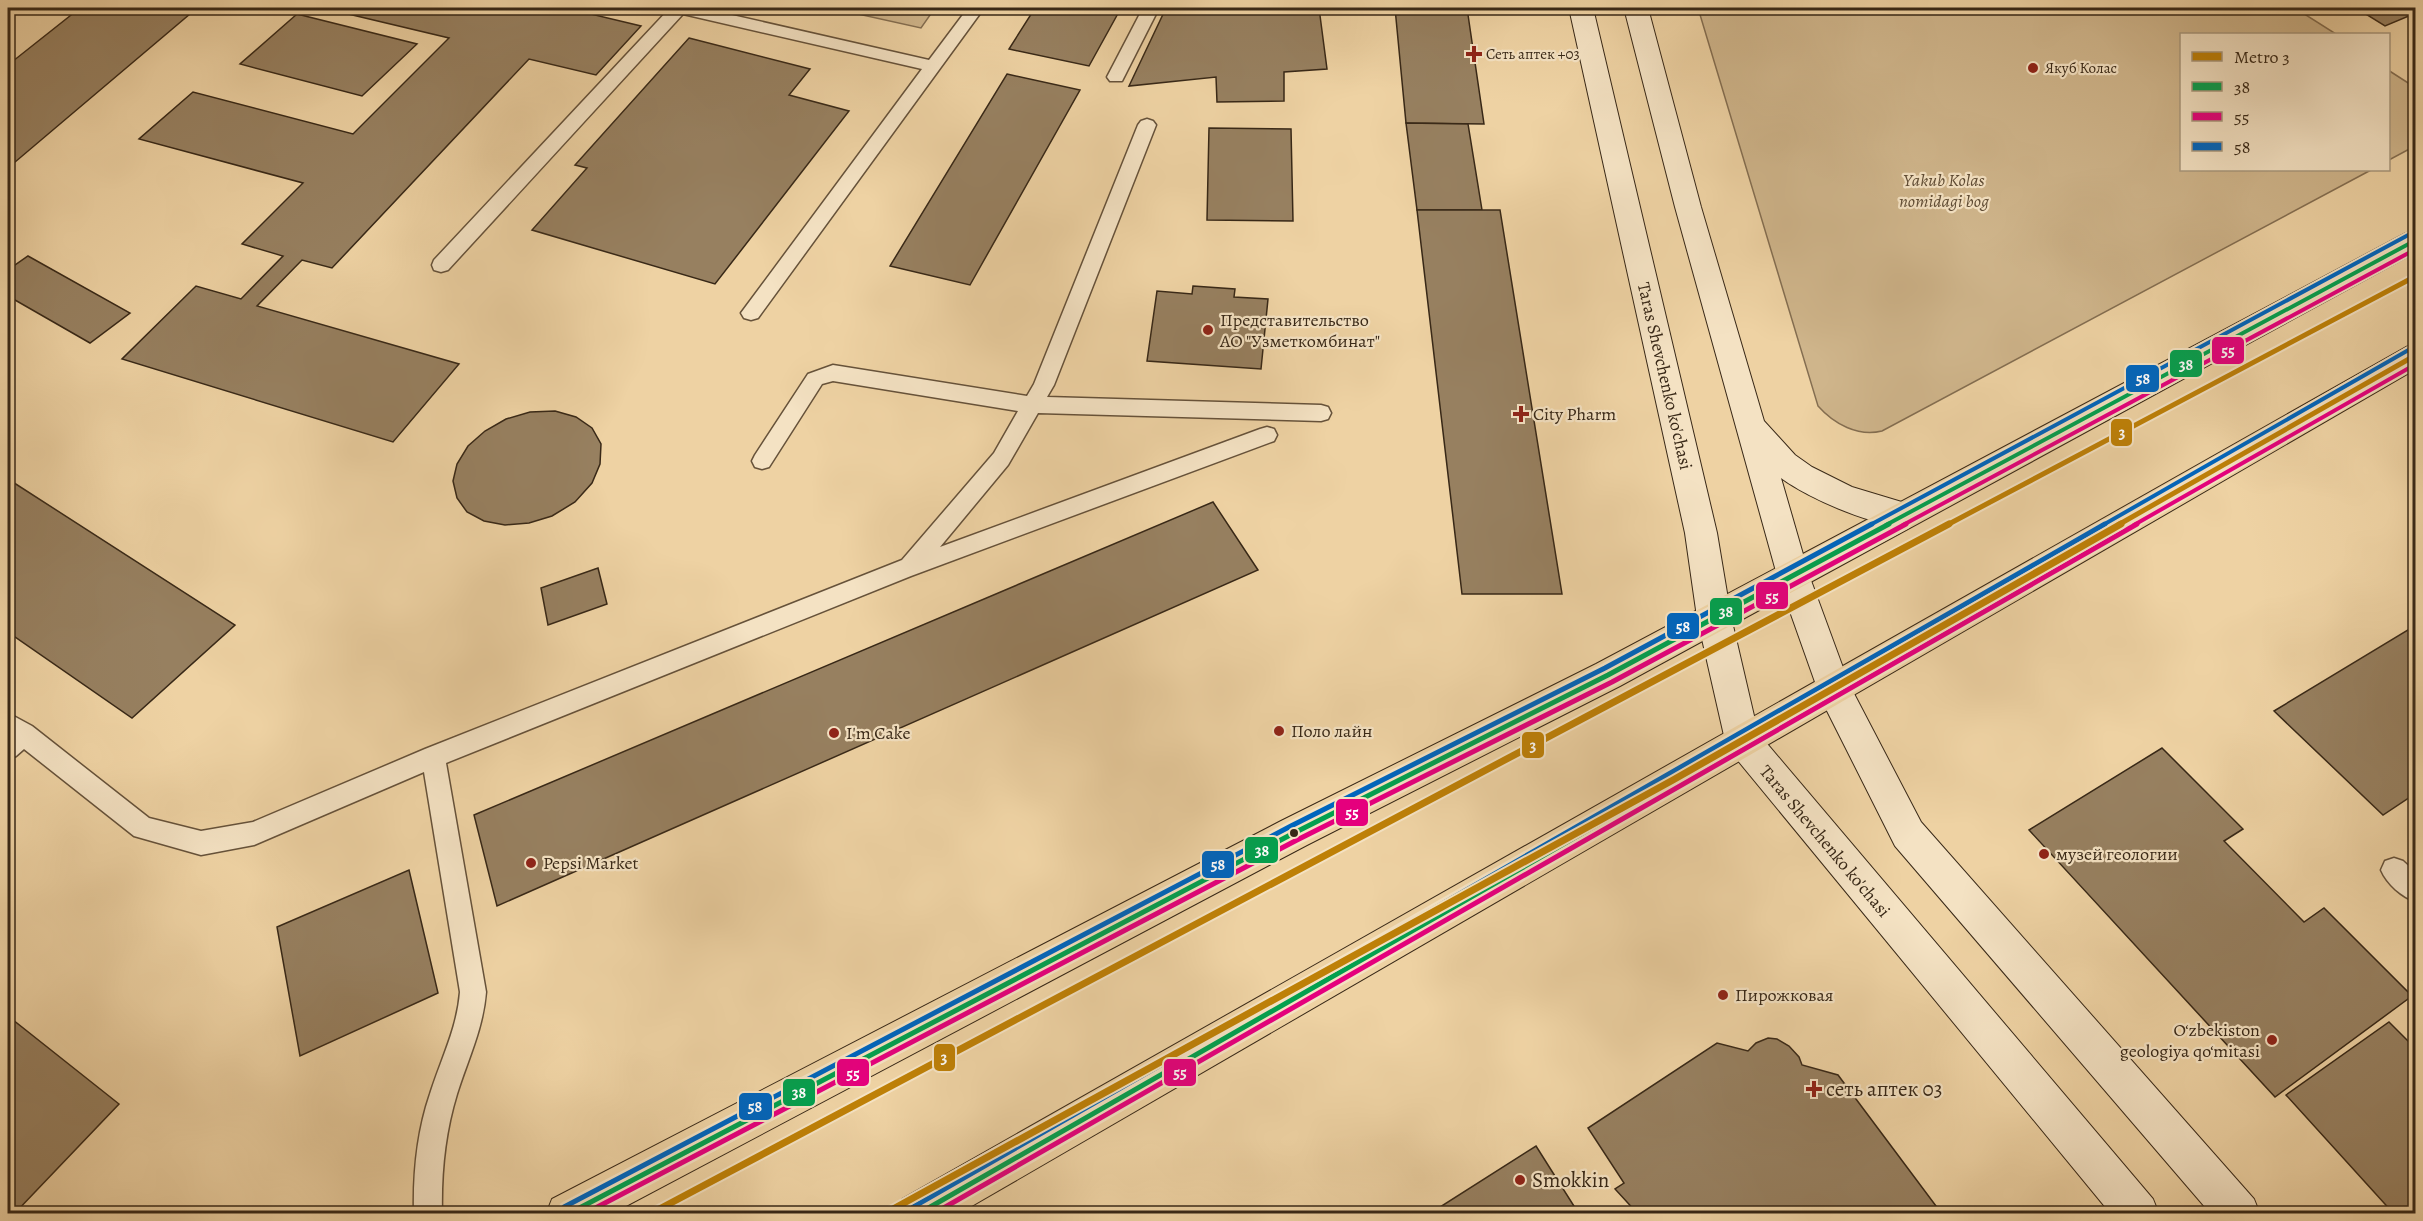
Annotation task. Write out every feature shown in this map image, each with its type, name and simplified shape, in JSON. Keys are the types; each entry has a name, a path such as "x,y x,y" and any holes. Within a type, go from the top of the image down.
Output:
{"main road":[{"name":"Taras Shevchenko ko'chasi","path":"1581,8 1701,533 1714,617 1742,741 2138,1214"},
{"path":"1636,8 1688,207 1793,575 1833,688 1908,834 2239,1214"},
{"path":"567,1214 1294,832 1608,675 2415,240"},
{"path":"917,1214 2415,355"},
{"path":"1749,417 1758,435 1772,450 1812,483 1856,501 1904,514"}],"lane":[{"path":"441,265 680,8 933,66"},
{"path":"751,314 976,8"},
{"path":"1116,77 1151,8"},
{"path":"910,567 1001,459 1044,385 1147,125"},
{"path":"762,461 815,379 833,373 1032,405 1321,413"},
{"path":"13,735 143,828 201,843 254,833 433,757 910,567 1267,435"},
{"path":"428,1214 427,1188 431,1149 447,1082 462,1050 471,1022 473,992 433,757"},
{"path":"2394,870 2415,890"}],"green space":[{"path":"831,8 935,8 921,28"},
{"name":"Yakub Kolas nomidagi bog","path":"1698,8 2295,8 2334,33 2180,33 2180,171 2369,171 1882,431 1864,432 1847,428 1818,406"},
{"path":"2390,71 2416,88 2415,146 2390,159"}],"building":[{"path":"80,8 197,8 8,168 8,65"},
{"path":"323,8 582,8 578,11 641,26 596,75 529,59 332,268 302,260 257,306 459,364 393,442 122,359 196,286 241,299 283,256 242,244 303,183 139,139 193,92 353,134 449,38"},
{"path":"1035,8 1121,8 1089,66 1009,49"},
{"path":"1166,8 1319,8 1327,69 1284,72 1284,101 1217,102 1216,77 1129,86"},
{"path":"1395,8 1467,8 1484,124 1406,123"},
{"path":"2356,8 2416,8 2416,13 2385,26"},
{"path":"297,14 417,44 362,96 240,64"},
{"path":"689,38 810,69 789,95 849,111 715,284 532,230 587,168 575,165"},
{"path":"1007,74 1080,90 970,285 890,266"},
{"path":"1406,123 1468,124 1482,210 1417,210"},
{"path":"1209,128 1291,129 1293,221 1207,220"},
{"path":"1417,210 1500,210 1562,594 1462,594"},
{"path":"28,256 130,313 90,343 8,296 8,270"},
{"name":"Представительство АО \"Узметкомбинат\"","path":"1193,286 1235,289 1234,297 1268,299 1261,369 1147,361 1157,291 1192,294"},
{"path":"555,411 576,417 592,428 601,444 600,464 592,483 575,502 552,516 529,523 505,525 484,521 467,512 457,498 453,481 457,464 468,446 485,431 506,419 530,412"},
{"path":"8,479 235,625 132,718 8,632"},
{"path":"1213,502 1258,570 497,906 474,815"},
{"path":"598,568 607,604 548,625 541,588"},
{"path":"2416,625 2416,793 2383,815 2274,711"},
{"path":"2162,748 2243,829 2224,841 2304,922 2324,908 2412,996 2275,1097 2029,830"},
{"path":"409,870 438,993 300,1056 277,927"},
{"path":"8,1016 119,1104 14,1214 8,1214"},
{"path":"2389,1022 2416,1049 2416,1214 2394,1214 2286,1095"},
{"path":"1768,1038 1777,1039 1789,1046 1799,1057 1802,1065 1838,1075 1942,1214 1638,1214 1615,1189 1624,1183 1588,1128 1717,1043 1748,1051 1756,1043"},
{"name":"Smokkin","path":"1536,1146 1579,1214 1429,1214"}],"metro line":[{"name":"3","path":"650,1214 2416,276"},
{"name":"3","path":"884,1214 1673,780 2416,355"}],"transit line":[{"name":"58","path":"564,1207 1291,826 1605,668 2412,233"},
{"name":"38","path":"568,1214 1294,833 1608,675 2416,240"},
{"name":"55","path":"584,1214 1297,840 1612,682 2416,249"},
{"name":"58","path":"913,1207 2412,348"},
{"name":"38","path":"918,1214 2416,355"},
{"name":"55","path":"933,1214 2416,364"}],"place":[{"name":"Сеть аптек +03","path":"1474,54"},
{"name":"Якуб Колас","path":"2033,68"},
{"name":"Представительство АО \"Узметкомбинат\"","path":"1208,330"},
{"name":"City Pharm","path":"1521,414"},
{"name":"Поло лайн","path":"1279,731"},
{"name":"I'm Cake","path":"834,733"},
{"name":"музей геологии","path":"2044,854"},
{"name":"Pepsi Market","path":"531,863"},
{"name":"Пирожковая","path":"1723,995"},
{"name":"O‘zbekiston geologiya qo‘mitasi","path":"2272,1040"},
{"name":"сеть аптек 03","path":"1814,1089"},
{"name":"Smokkin","path":"1520,1180"}]}
